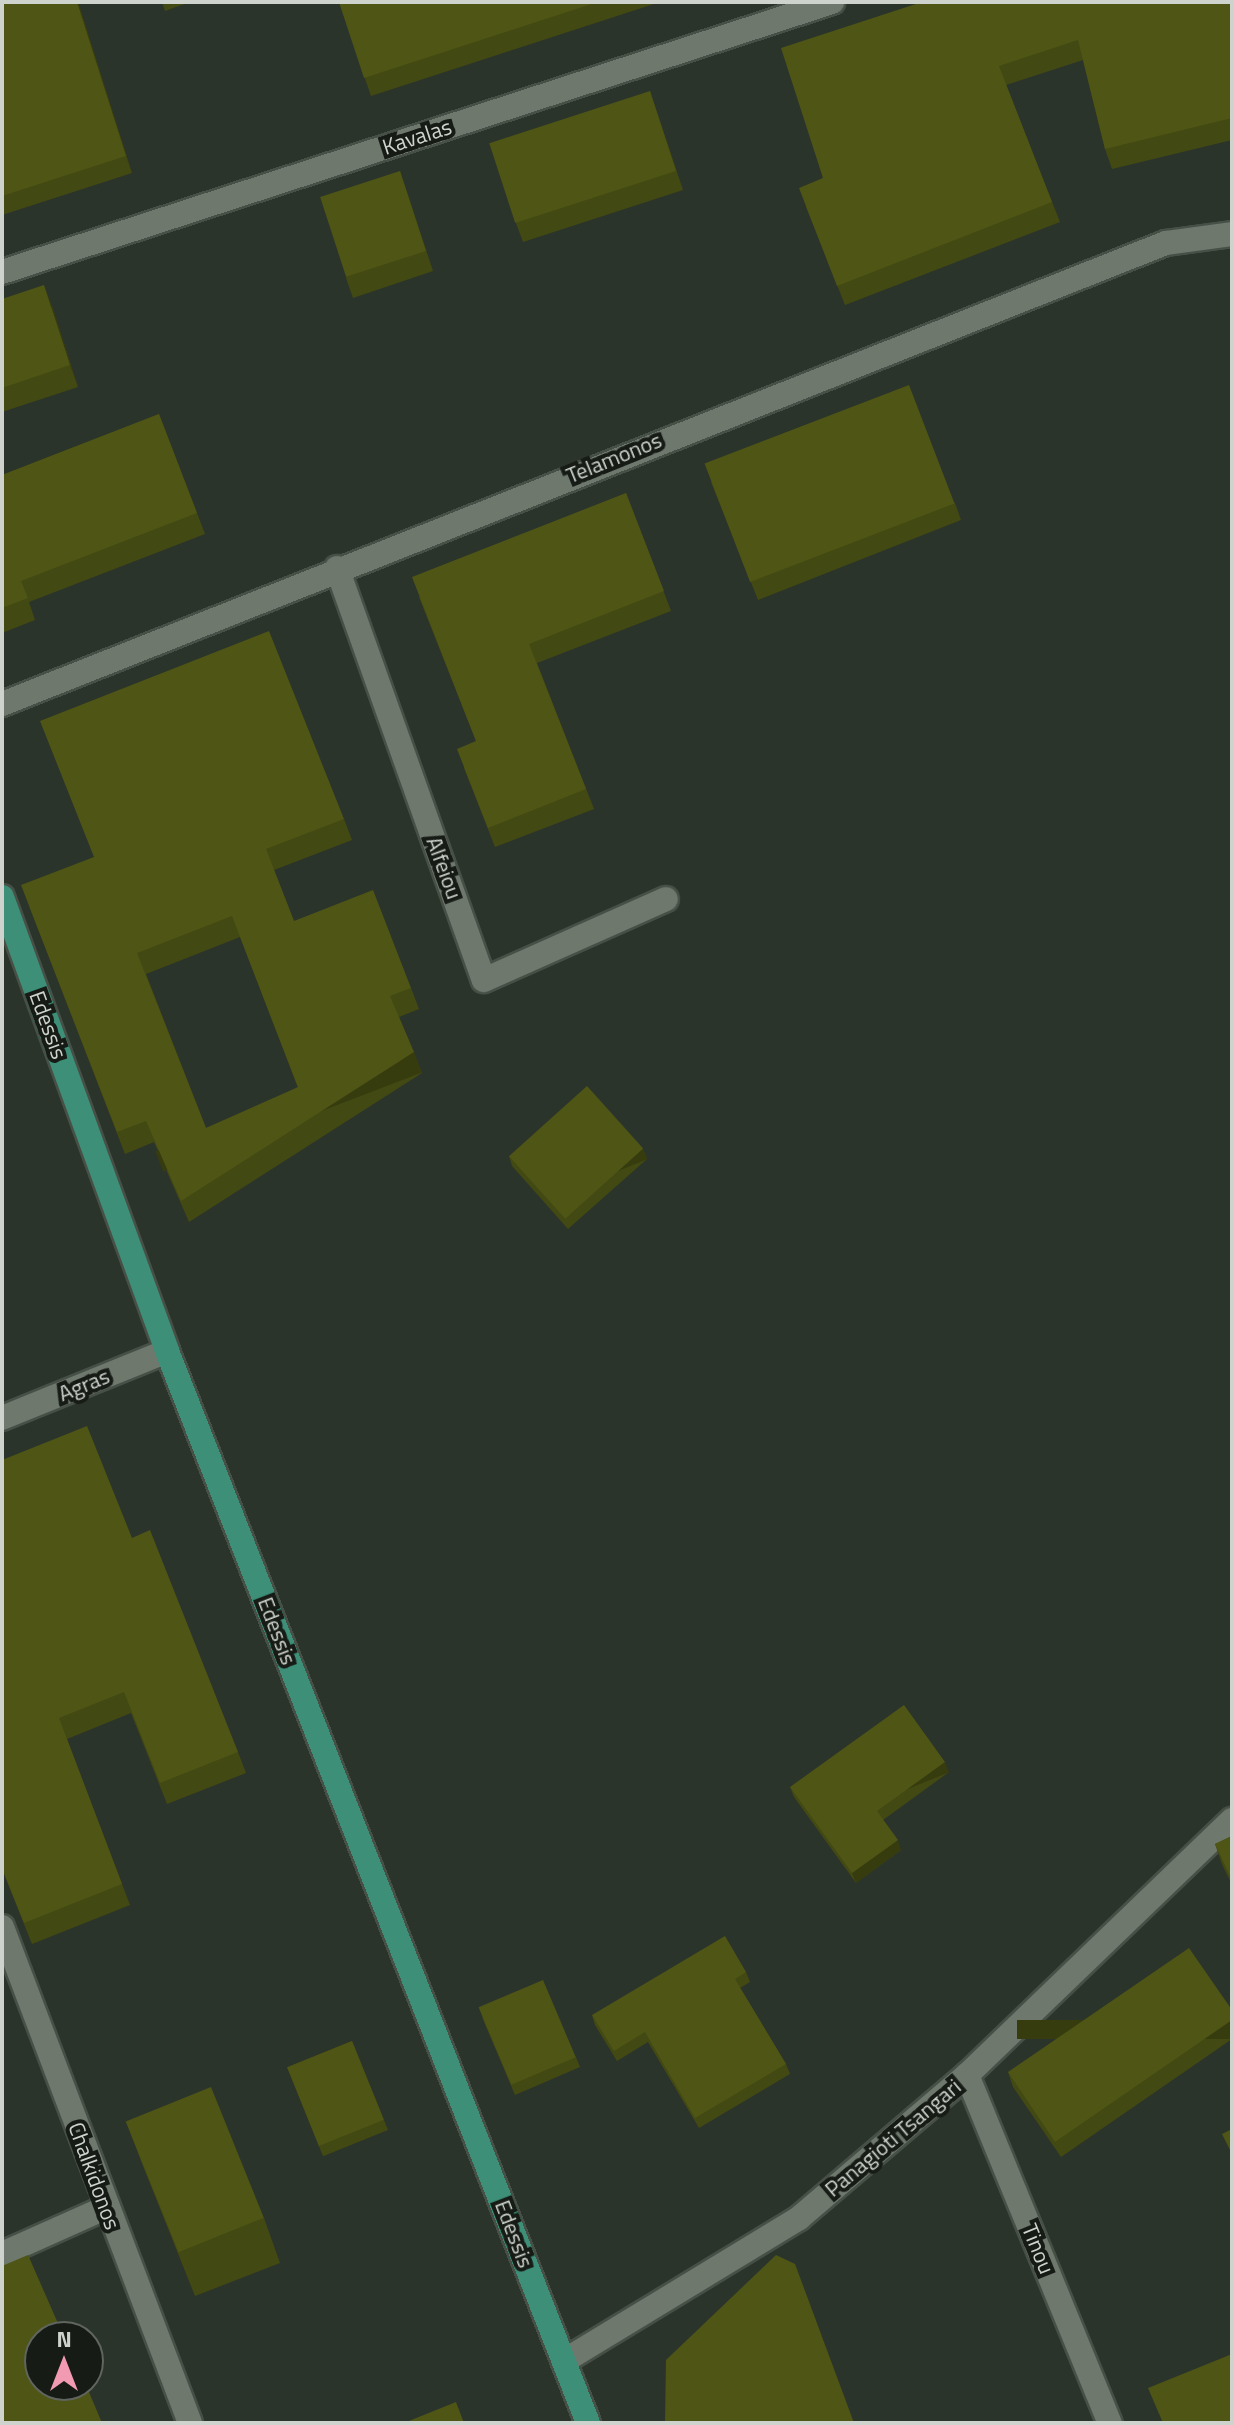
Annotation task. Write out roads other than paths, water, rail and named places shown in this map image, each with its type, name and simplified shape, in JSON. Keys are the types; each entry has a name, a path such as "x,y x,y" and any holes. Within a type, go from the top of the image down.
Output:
{"main road":[{"name":"Edessis","path":"2,897 167,1351 564,2361"},
{"path":"564,2361 588,2423"}],"street":[{"name":"Kavalas","path":"2,272 832,2"},
{"name":"Telamonos","path":"2,704 337,568 1166,243 1232,234"},
{"name":"Alfeiou","path":"337,568 484,980 666,899"},
{"name":"Agras","path":"2,1418 167,1351"},
{"name":"Panagioti Tsangari","path":"564,2361 799,2218 967,2075 1232,1820"},
{"name":"Chalkidonos","path":"2,1927 105,2208 190,2423"},
{"name":"Tinou","path":"967,2075 1110,2423"},
{"path":"2,2254 105,2208"}]}
